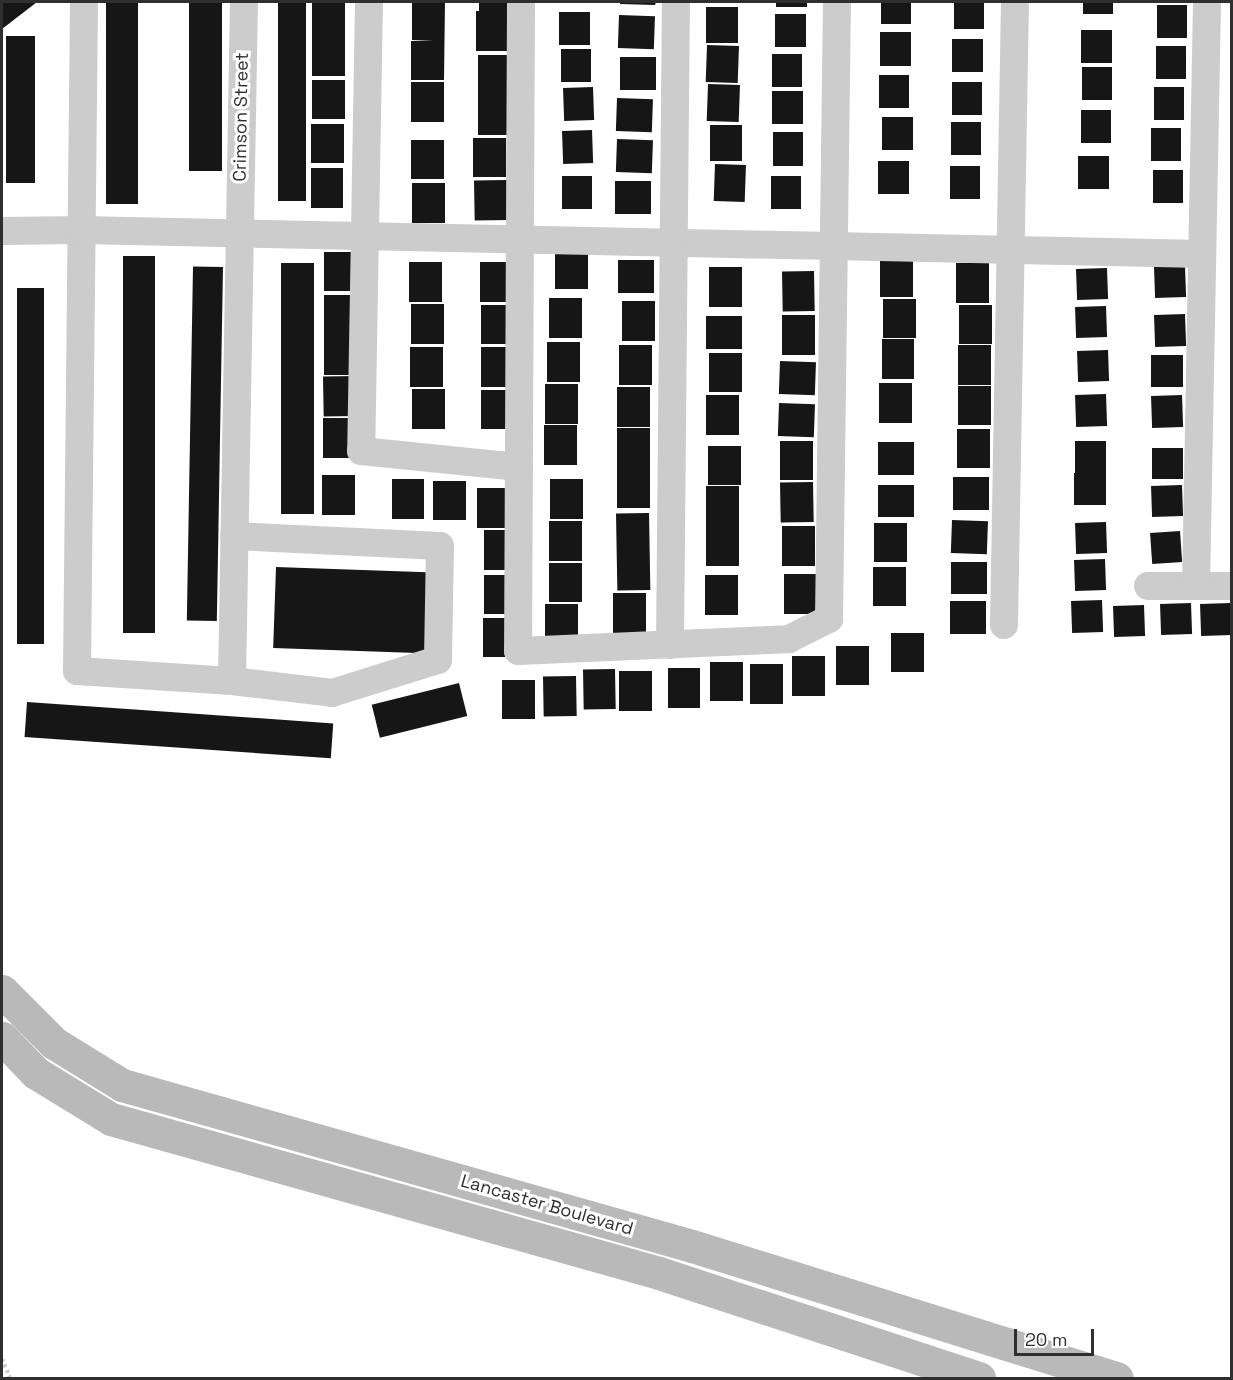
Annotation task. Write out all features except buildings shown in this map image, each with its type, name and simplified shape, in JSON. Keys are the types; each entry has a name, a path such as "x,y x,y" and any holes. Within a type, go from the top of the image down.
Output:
{"main road":[{"name":"Lancaster Boulevard","path":"2,991 54,1043 122,1085 692,1246 1117,1378"},
{"name":"Lancaster Boulevard","path":"2,1038 36,1073 111,1119 659,1273 979,1378"}],"street":[{"path":"84,2 77,671 232,681 332,693 438,660 440,546 234,536"},
{"name":"Crimson Street","path":"232,681 238,233 244,2"},
{"path":"369,2 360,451 519,467"},
{"path":"521,2 518,651 789,639 829,619 837,2"},
{"path":"670,645 676,2"},
{"path":"1005,625 1016,2"},
{"path":"1196,586 1207,2"},
{"path":"2,231 238,233 1202,254"},
{"path":"1148,586 1232,586"}],"path":[{"path":"2,1359 10,1378"}]}
